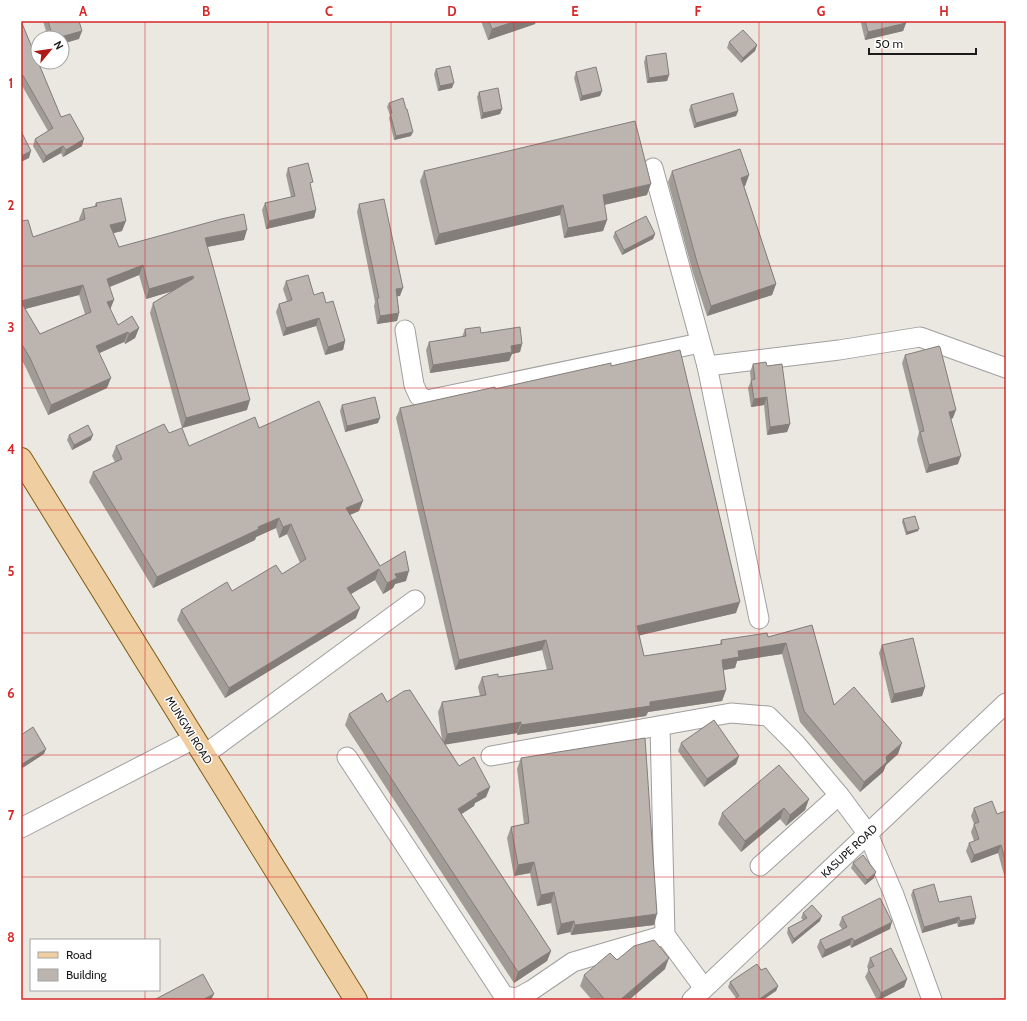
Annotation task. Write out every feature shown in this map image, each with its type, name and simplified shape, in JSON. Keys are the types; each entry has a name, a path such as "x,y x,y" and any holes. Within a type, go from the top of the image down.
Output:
{"main road":[{"name":"MUNGWI ROAD","path":"21,459 356,1000"},
{"name":"MUNGWI ROAD","path":"21,479 342,1000"}],"street":[{"path":"653,168 707,366 759,620"},
{"path":"405,330 414,385 419,396 427,400 700,343"},
{"path":"707,366 839,350 920,337 1006,368"},
{"path":"204,755 415,600"},
{"name":"KASUPE ROAD","path":"698,994 1006,703"},
{"path":"491,756 731,713 768,716 796,744 839,795 868,834 894,895 932,1000"},
{"path":"660,726 665,935 698,994"},
{"path":"21,828 184,744"},
{"path":"347,757 504,996 517,998 532,990 573,962 665,935"},
{"path":"760,866 839,795"}],"building":[{"path":"21,21 30,43 30,70 41,70 61,117 70,114 84,139 66,150 63,146 46,156 35,139 53,128 21,72"},
{"path":"48,21 79,21 82,31 70,34 70,30 51,30"},
{"path":"489,21 516,21 492,29"},
{"path":"865,21 906,21 906,23 868,32"},
{"path":"743,30 757,45 743,58 729,42"},
{"path":"666,53 669,75 649,78 646,56"},
{"path":"450,66 454,83 440,86 436,69"},
{"path":"596,67 602,91 582,96 576,72"},
{"path":"498,88 502,109 483,113 479,92"},
{"path":"733,93 738,111 696,123 691,105"},
{"path":"403,98 413,132 396,136 389,103"},
{"path":"635,121 651,184 603,195 607,220 568,228 563,205 439,234 424,171"},
{"path":"21,131 31,151 21,156"},
{"path":"740,149 749,175 741,178 776,284 711,306 697,262 672,171"},
{"path":"308,163 313,182 310,183 316,210 269,221 265,203 295,196 288,168"},
{"path":"121,198 126,221 110,225 119,247 244,214 247,230 205,238 250,400 186,418 153,303 194,278 193,276 149,289 143,265 107,279 114,300 107,302 118,325 132,316 139,328 129,334 128,332 96,346 111,378 51,405 30,358 21,343 21,302 40,334 91,312 83,285 21,301 21,221 28,220 33,237 85,219 83,209 97,206 96,203"},
{"path":"384,199 403,288 396,289 399,313 380,316 377,298 379,298 359,204"},
{"path":"646,216 655,234 624,250 615,232"},
{"path":"308,275 314,295 323,292 326,303 333,301 345,341 328,347 319,318 286,328 279,304 292,300 286,281"},
{"path":"480,327 481,333 520,327 522,344 511,346 512,352 433,365 429,342 466,336 465,329"},
{"path":"939,346 956,410 949,412 961,456 929,465 920,432 924,431 905,355"},
{"path":"680,350 740,602 637,626 644,656 722,644 721,640 767,633 768,637 812,625 834,705 854,687 902,743 886,757 887,762 864,782 804,711 786,643 738,651 739,657 722,660 726,690 650,702 650,706 521,725 521,722 447,734 442,702 486,695 482,677 498,674 498,677 553,669 546,640 459,660 400,408 495,387 495,389 611,363 611,366"},
{"path":"766,362 767,366 782,364 790,424 770,427 767,397 754,399 751,380 755,379 753,364"},
{"path":"375,397 380,418 347,426 342,405"},
{"path":"319,401 363,501 346,508 380,566 405,551 409,571 395,574 397,578 387,583 379,569 347,588 360,608 229,688 181,610 227,582 232,591 276,565 282,574 306,559 291,524 283,527 279,518 157,577 93,472 122,459 116,446 164,424 169,433 182,428 189,446 255,417 259,428"},
{"path":"88,425 93,435 74,445 69,435"},
{"path":"915,516 919,529 907,532 903,519"},
{"path":"913,638 925,687 894,694 882,645"},
{"path":"410,690 459,766 474,757 490,787 477,794 478,796 458,809 551,951 518,972 349,714 382,693 387,702 404,691"},
{"path":"714,720 739,756 707,779 681,743"},
{"path":"33,727 46,749 22,764 21,735"},
{"path":"645,738 657,914 575,925 574,921 561,924 554,892 541,895 534,862 518,865 511,827 529,823 521,758"},
{"path":"779,765 809,799 790,815 784,808 745,841 722,813"},
{"path":"992,801 997,814 1006,811 1006,863 1001,845 974,855 969,843 979,839 974,824 979,822 974,808"},
{"path":"863,855 876,872 867,880 853,863"},
{"path":"934,884 939,902 971,896 976,918 960,921 959,917 924,927 913,890"},
{"path":"880,898 892,922 854,941 852,938 825,950 820,940 847,927 842,917"},
{"path":"812,905 822,916 794,939 788,928 807,918 803,913"},
{"path":"654,940 669,958 620,1000 605,1000 584,975 610,953 617,960 634,946"},
{"path":"891,948 907,979 881,993 868,969 874,966 870,958"},
{"path":"757,964 761,970 766,968 778,986 758,1000 733,1000 739,996 730,982"},
{"path":"203,974 214,994 202,1000 154,1000"}]}
